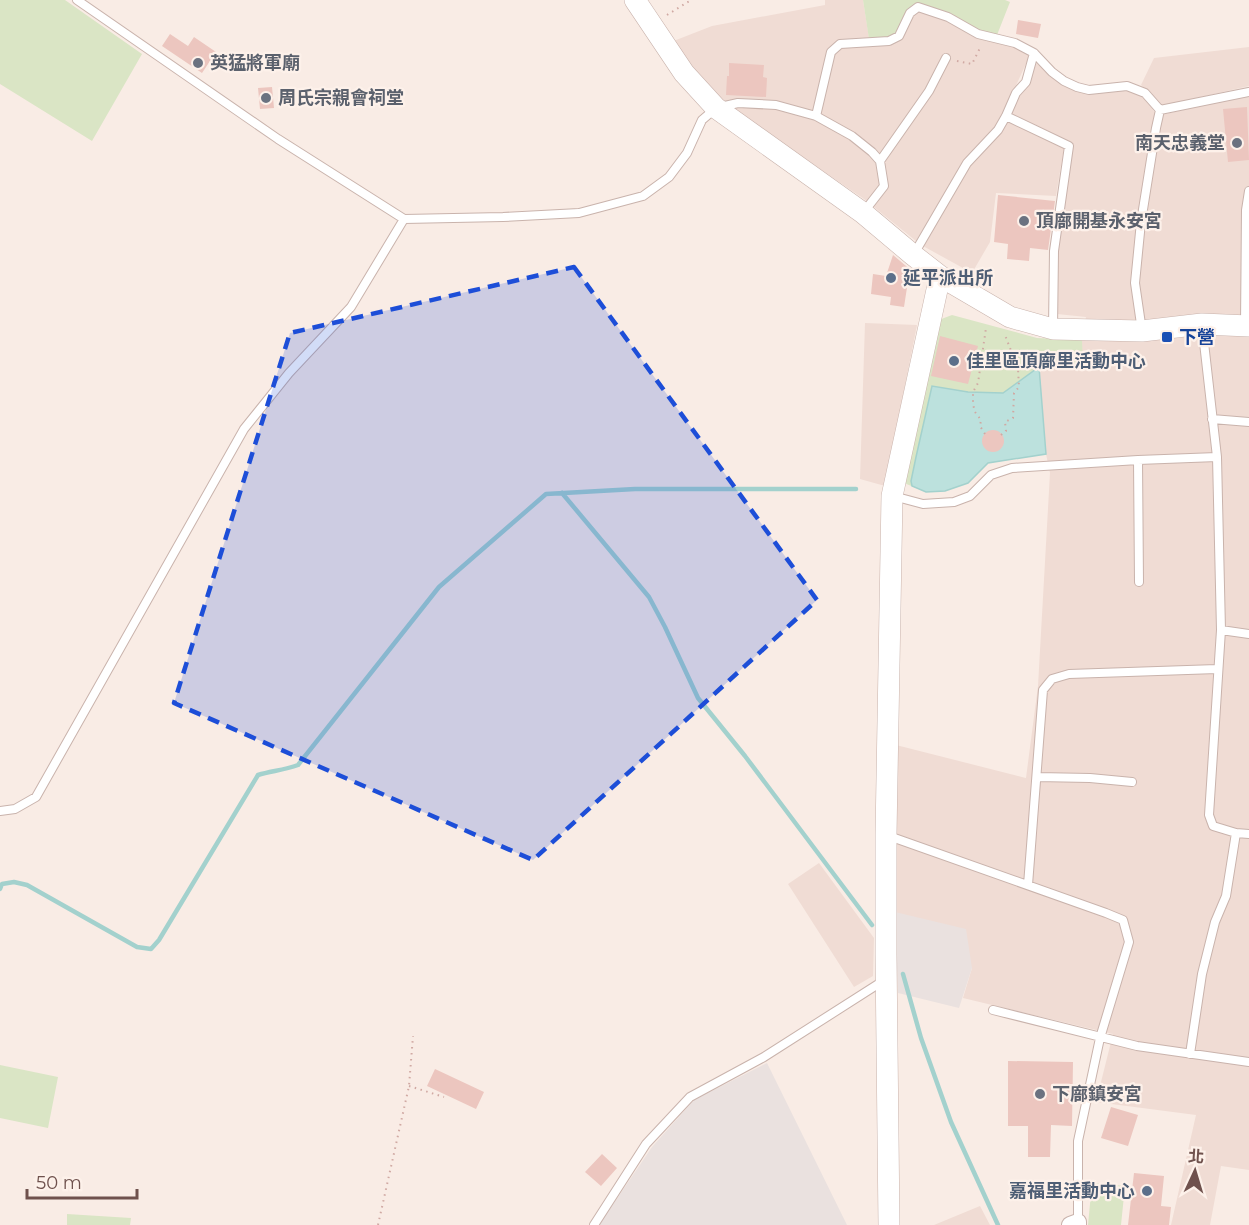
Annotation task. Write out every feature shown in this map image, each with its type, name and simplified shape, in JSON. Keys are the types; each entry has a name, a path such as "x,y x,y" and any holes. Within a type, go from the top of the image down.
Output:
{"street":[{"path":"635,0 684,73 716,108 863,213 940,276 1010,317 1053,329 1142,331 1202,324 1247,326"},
{"path":"889,1225 886,834 892,496 940,276"}],"lane":[{"path":"77,0 278,139 404,219 503,218 579,213 643,196 669,177 687,153 702,120 716,108 738,103 776,105 816,116 852,136 872,152 880,161 884,186 863,213"},
{"path":"816,116 831,52 840,44 889,40 900,36 910,14 918,6 948,17 978,34 1015,43 1034,53 1052,72 1065,81 1089,90 1127,86 1145,93 1160,110"},
{"path":"913,255 967,163 998,130 1016,93 1026,82 1034,53"},
{"path":"880,161 929,91 946,58"},
{"path":"1160,110 1249,92"},
{"path":"1142,331 1135,283 1141,222 1160,110"},
{"path":"1006,116 1069,146 1054,251 1053,329"},
{"path":"1247,326 1246,210 1249,191"},
{"path":"0,811 15,809 36,797 244,429 289,373 351,307 404,219"},
{"path":"1202,324 1217,457 1221,630 1209,815 1213,826 1249,834"},
{"path":"1212,419 1249,422"},
{"path":"892,496 923,504 954,501 970,496 991,475 1012,468 1217,457"},
{"path":"1138,460 1139,582"},
{"path":"1221,630 1249,634"},
{"path":"1028,885 1043,690 1052,679 1069,674 1217,669"},
{"path":"1037,777 1132,782"},
{"path":"1190,1054 1202,974 1215,922 1226,896 1236,832"},
{"path":"886,834 1123,920 1129,942 1100,1038 1078,1141 1076,1224"},
{"path":"594,1225 646,1144 690,1096 764,1057 886,979"},
{"path":"993,1010 1137,1046 1249,1062"}],"path":[{"path":"651,24 691,0"},
{"path":"946,58 972,64 986,36"},
{"path":"985,434 980,426 981,420 975,412 973,392 978,383 986,328"},
{"path":"1001,435 1006,431 1005,422 1013,418 1014,393 1019,387 1018,369 1004,333"},
{"path":"378,1225 409,1086 413,1036"},
{"path":"409,1086 444,1097"}],"highlighted area":[{"path":"574,267 817,600 533,860 174,703 290,333"}],"shaded area":[{"path":"825,0 863,0 870,44 891,44 902,39 912,14 920,11 1013,46 1030,55 996,129 964,161 916,241 864,199 734,110 694,72 671,42 712,26 825,5"},
{"path":"1249,47 1249,86 1161,106 1141,85 1154,58"},
{"path":"1036,63 1064,84 1127,90 1143,95 1155,113 1165,114 1249,96 1249,1170 1221,1166 1210,1225 1171,1225 1196,1115 1096,1102 1113,1034 963,998 972,968 895,912 896,745 1026,778 1038,686 1050,473 1046,454 1039,367 1082,340 1086,317 1057,314 1058,250 1072,143 1009,114 1018,94 1030,83"},
{"path":"1008,121 1064,147 1056,196 996,193 990,242 972,273 923,246 970,165"},
{"path":"865,323 917,325 885,486 860,479"},
{"path":"819,863 874,938 873,976 854,987 788,884"},
{"path":"895,912 966,929 972,968 959,1008 898,993"},
{"path":"767,1063 847,1225 599,1225 652,1147 694,1100"},
{"path":"980,1206 990,1225 934,1225"}],"green space":[{"path":"0,0 65,0 142,54 92,141 0,84"},
{"path":"863,0 1005,0 1010,2 997,35 979,31 952,14 915,4 906,12 896,33 885,38 869,39"},
{"path":"952,315 1037,338 1082,340 1083,366 1039,367 1046,454 988,463 968,483 945,491 926,492 904,483 936,321"},
{"path":"0,1065 58,1077 48,1128 0,1118"},
{"path":"1092,1183 1125,1186 1121,1225 1088,1225"},
{"path":"67,1214 131,1218 130,1225 67,1225"}],"water":[{"path":"1039,367 1046,454 988,463 968,483 945,491 926,492 912,486 911,481 932,386 968,392 1003,393"}],"building":[{"path":"1018,20 1041,24 1038,38 1016,34"},
{"name":"英猛將軍廟","path":"170,34 188,46 194,37 216,52 202,73 162,46"},
{"path":"729,63 764,65 763,77 767,78 766,97 726,95"},
{"name":"周氏宗親會祠堂","path":"272,87 274,108 260,109 258,88"},
{"name":"南天忠義堂","path":"1247,107 1249,160 1228,162 1223,109"},
{"name":"頂廍開基永安宮","path":"998,195 1055,201 1048,250 1030,248 1029,261 1007,259 1008,244 994,242"},
{"name":"延平派出所","path":"893,255 912,271 904,307 890,305 891,297 871,294 873,274 886,276"},
{"name":"佳里區頂廍里活動中心","path":"940,336 978,346 968,384 931,376"},
{"path":"993,430 1001,433 1004,441 1001,449 993,452 985,449 982,441 985,433"},
{"name":"下廍鎮安宮","path":"1008,1061 1073,1062 1072,1126 1051,1125 1050,1157 1028,1157 1028,1126 1008,1126"},
{"path":"435,1069 484,1092 476,1109 427,1086"},
{"path":"1111,1107 1138,1115 1128,1146 1101,1138"},
{"path":"602,1154 617,1168 601,1186 585,1172"},
{"name":"嘉福里活動中心","path":"1134,1173 1164,1176 1161,1206 1171,1207 1169,1225 1128,1225"}],"waterway":[{"path":"0,889 2,884 14,882 27,885 137,947 151,949 159,940 258,775 298,765 439,587 546,494 635,489 856,489"},
{"path":"562,493 649,597 698,698 745,756 872,925"},
{"path":"903,974 921,1038 951,1122 998,1225"}],"place":[{"name":"英猛將軍廟","path":"198,63"},
{"name":"周氏宗親會祠堂","path":"266,98"},
{"name":"南天忠義堂","path":"1237,143"},
{"name":"頂廍開基永安宮","path":"1024,221"},
{"name":"延平派出所","path":"891,278"},
{"name":"下營","path":"1167,337"},
{"name":"佳里區頂廍里活動中心","path":"954,361"},
{"name":"下廍鎮安宮","path":"1040,1094"},
{"name":"嘉福里活動中心","path":"1147,1191"}]}
